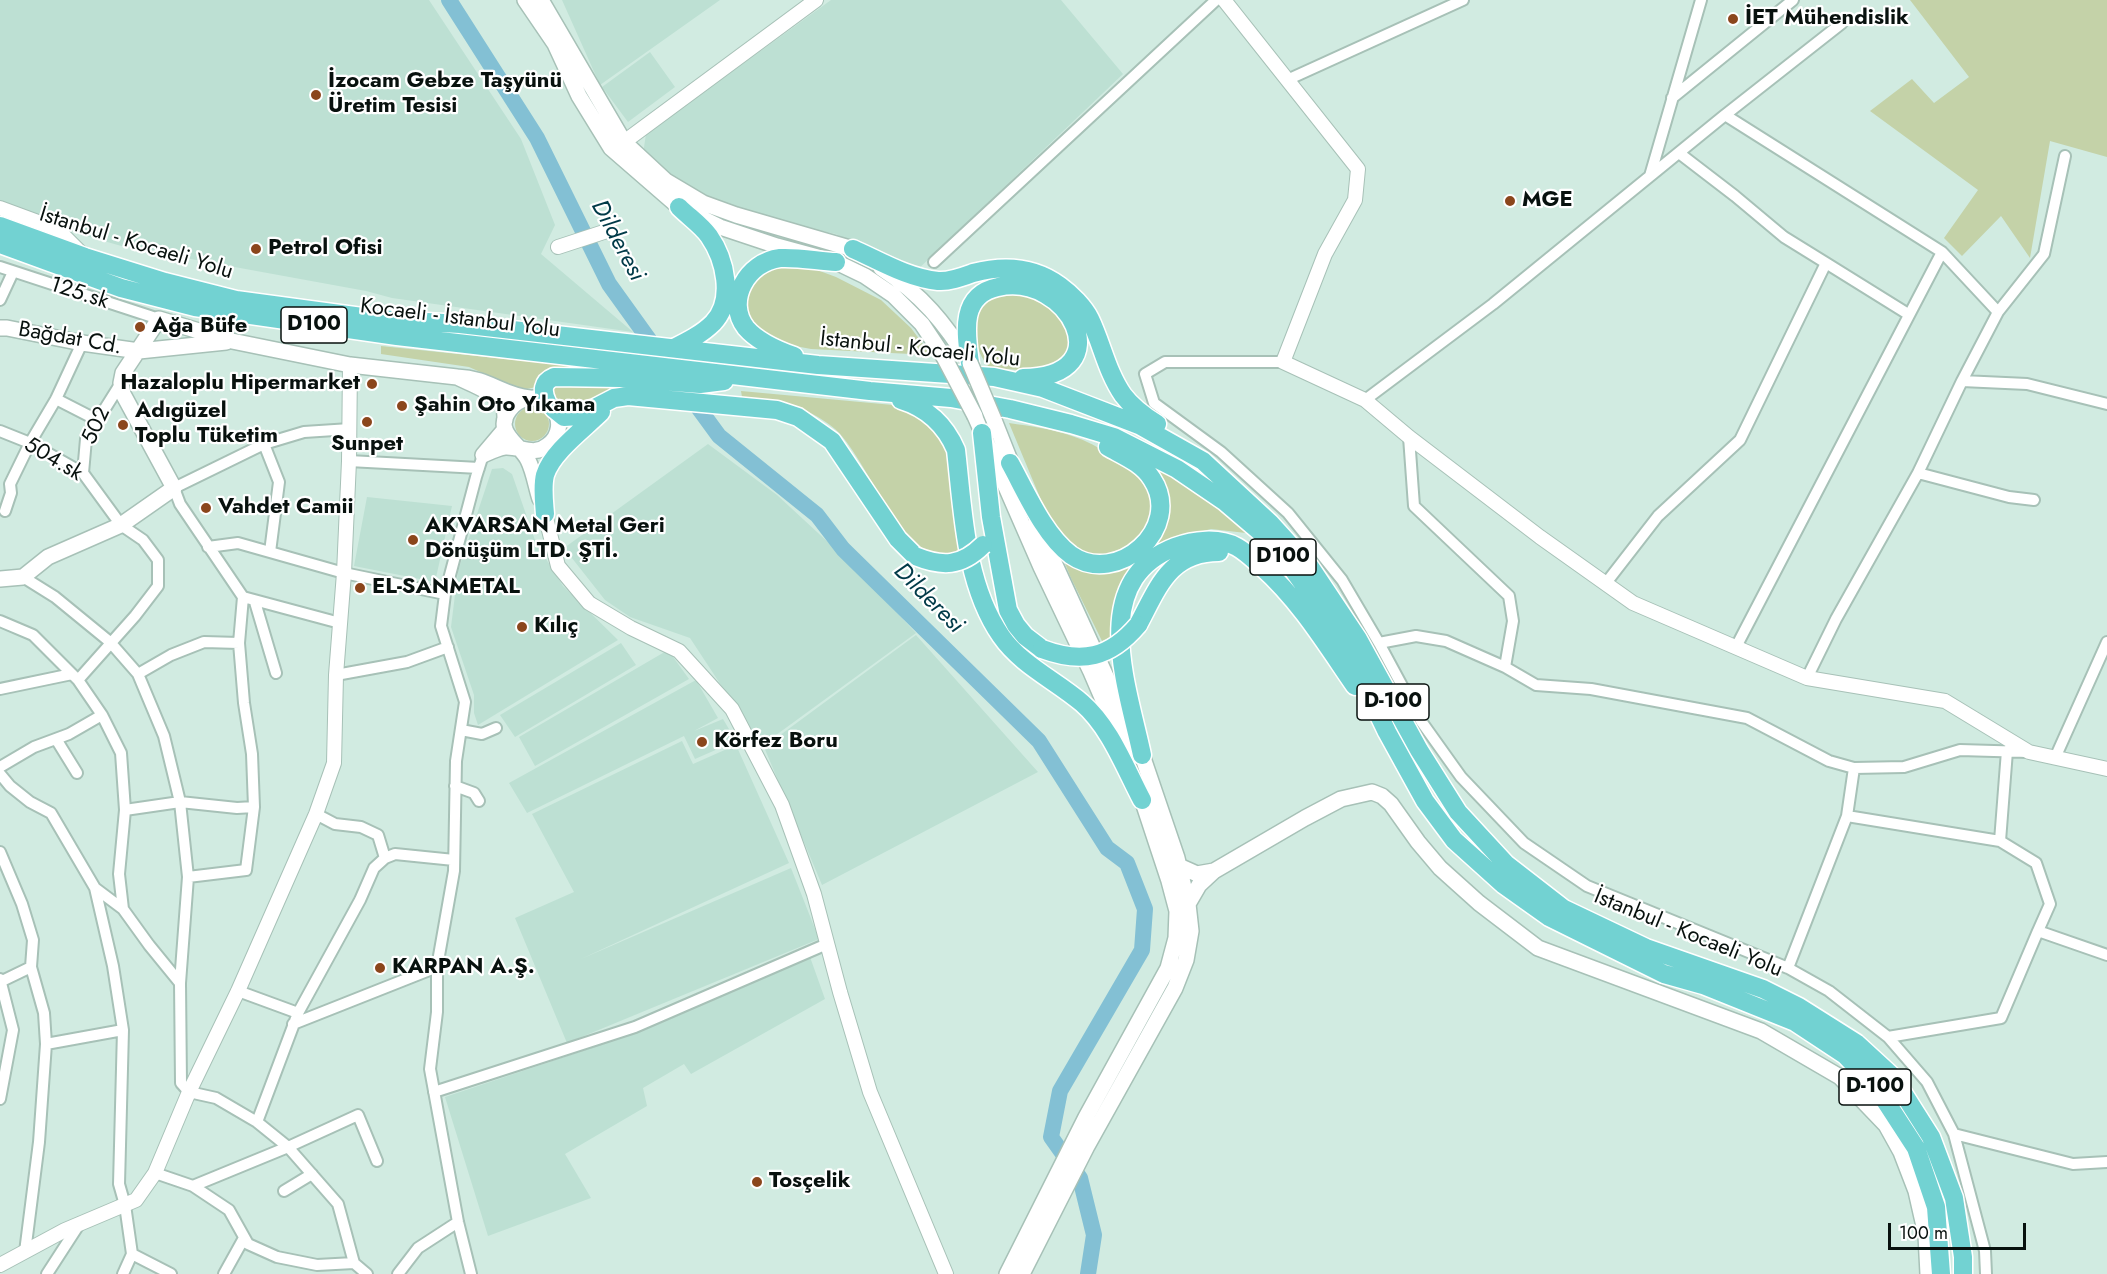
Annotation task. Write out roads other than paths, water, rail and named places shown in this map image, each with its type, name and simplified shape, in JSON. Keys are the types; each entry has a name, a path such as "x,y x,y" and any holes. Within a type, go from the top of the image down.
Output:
{"highway":[{"path":"674,348 690,341 714,322 722,309 725,277 721,259 709,237 679,207"},
{"name":"İstanbul - Kocaeli Yolu","path":"0,226 165,282 236,300 377,318 460,324 819,364 994,377 1043,388 1139,424 1203,461 1270,523 1310,567 1358,639 1419,750 1458,812 1506,864 1564,909 1646,948 1763,989 1799,1007 1856,1043 1893,1077 1931,1137 1954,1198 1963,1257 1963,1274"},
{"name":"Kocaeli - İstanbul Yolu","path":"0,244 121,288 195,307 640,372"},
{"path":"853,249 917,278 940,281 1002,267 1021,268 1039,274 1059,285 1090,317 1113,378 1137,411 1175,436 1203,461"},
{"path":"819,364 779,351 758,339 747,329 740,318 738,295 749,273 778,258 836,262"},
{"path":"970,363 966,329 968,315 978,296 989,289 1016,285 1028,286 1060,304 1072,319 1078,333 1078,345 1071,363 1063,370 1040,378 994,377"},
{"path":"640,372 554,377 547,380 543,387 543,403 564,417 587,413 614,398 628,396 777,410 798,417 832,441 898,539 915,556 942,565 975,554 983,545 991,517"},
{"name":"D100","path":"640,372 703,378 752,378 951,398 1010,409 1114,437 1178,470 1224,501 1264,537 1290,565 1344,642 1387,732 1425,801 1454,840 1504,885 1549,917 1664,974 1703,985"},
{"path":"870,391 925,409 951,440 956,450 966,544 993,624 1012,650 1034,669 1083,704 1098,721 1111,740 1142,800"},
{"path":"545,513 545,476 550,464 569,443 605,408 617,402 654,399"},
{"path":"984,423 991,517 1008,610 1025,636 1042,649 1060,656 1092,657 1106,651 1128,637 1169,570 1190,556 1202,552 1225,552 1240,558 1287,593"},
{"path":"1010,463 1055,541 1072,556 1092,564 1111,563 1127,558 1138,551 1151,537 1160,517 1160,497 1153,480 1138,464 1071,424"},
{"path":"1142,755 1124,684 1119,627 1122,604 1136,576 1160,553 1190,542 1222,542 1236,546 1250,556 1299,605 1387,732"},
{"name":"D-100","path":"1703,985 1795,1022 1845,1055 1876,1088 1916,1148 1936,1207 1941,1274"}],"main road":[{"path":"525,0 555,44 579,96 617,145 679,207 720,227 836,262 865,276 893,295 922,324 1010,463 1142,755 1179,866 1188,904 1191,931 1186,960 1175,988 1087,1146 1022,1274"},
{"path":"542,0 617,145 666,181 703,203 853,249 894,276 932,309 948,329 970,363 984,423 1041,567 1122,740 1169,881 1177,911 1176,938 1168,968 1086,1117 1007,1274"},
{"path":"0,579 23,577 48,557 121,525 174,488 123,394 121,383 123,373 159,319 232,341 350,365 474,378 513,396 543,403 559,425 553,441 538,451 507,447 481,461"},
{"name":"Bağdat Cd.","path":"0,328 139,351 232,341"},
{"path":"457,378 488,392 503,405 505,424 513,444 521,449 528,460 545,513"},
{"path":"481,461 505,424 514,405 543,403"},
{"path":"1188,904 1199,885 1214,871 1332,804 1354,795 1372,792 1382,796 1440,868 1479,903 1538,948 1761,1031 1840,1077 1886,1125 1902,1152 1916,1191 1926,1235 1928,1274"},
{"path":"1179,866 1197,874 1214,871"},
{"path":"1605,972 1612,948"}],"street":[{"path":"617,145 816,0"},
{"path":"934,262 1216,0"},
{"path":"1224,0 1358,169 1355,200 1325,254 1282,362"},
{"path":"1287,80 1463,0"},
{"path":"1650,176 1701,0"},
{"path":"1672,98 1793,0"},
{"path":"1365,400 1493,304 1842,23"},
{"path":"1725,116 1942,252 1998,312"},
{"path":"1679,153 1784,237 1908,314"},
{"path":"1807,678 1836,619 1918,473 1998,312 2044,254 2065,156"},
{"path":"0,208 57,229 86,257"},
{"path":"558,247 610,230"},
{"path":"1736,647 1942,252"},
{"path":"1606,583 1658,516 1740,440 1826,263"},
{"name":"125.sk","path":"0,267 159,319"},
{"path":"0,300 13,272"},
{"path":"6,511 11,493 10,484 56,399 82,343"},
{"path":"1986,1274 1985,1251 1954,1134 1927,1082 1888,1037 1829,991 1788,968 1587,886 1524,843 1461,777 1421,721 1379,643 1341,580 1288,513 1221,452 1154,404 1145,374 1165,362 1282,362 1365,400 1409,437 1540,537 1633,603 1807,678 1945,701 2030,752"},
{"path":"0,1265 81,1223 136,1200 155,1173 189,1092 238,991 316,814 334,763 336,675 345,573 350,365"},
{"path":"1962,381 2027,384 2107,404"},
{"name":"502","path":"83,473 86,439 121,383"},
{"path":"56,399 97,420"},
{"path":"340,623 243,597 180,504 174,488 264,444 304,432 350,429"},
{"name":"504.sk","path":"0,431 30,444 83,473 121,525 143,540 158,560 158,586 135,616 75,677"},
{"path":"1409,437 1414,506 1509,596 1513,621 1505,667"},
{"path":"264,444 279,482 270,552"},
{"path":"349,461 481,461 445,594 441,626 465,702 456,761 454,860 437,967 437,1012 430,1069 458,1222 471,1274"},
{"path":"1918,473 2009,497 2034,500"},
{"path":"545,513 558,566 589,603 631,628 679,651 732,709 782,805 814,894 870,1092 946,1274"},
{"path":"208,547 238,543 345,573 445,594"},
{"path":"23,577 55,597 110,642 138,674 164,736 180,802 188,877 180,984 181,1083 189,1092 216,1098 257,1122 288,1147 338,1204 354,1263 367,1274"},
{"path":"188,877 246,870 254,807 252,754 244,703 239,643 243,597"},
{"path":"255,602 276,673"},
{"path":"0,621 33,635 75,677 102,715 122,753 125,810 119,874 123,909"},
{"path":"1379,643 1416,636 1446,641 1505,667 1536,685 1591,689 1747,718 1829,761 1854,768 1904,767 1960,750 2030,752 2107,769"},
{"path":"138,674 171,655 204,642 239,643"},
{"path":"2055,758 2107,642"},
{"path":"336,675 407,662 448,647"},
{"path":"0,689 75,677"},
{"path":"0,767 34,747 69,734 102,715"},
{"path":"461,730 482,734 496,728"},
{"path":"56,738 77,774"},
{"path":"2000,841 2007,751"},
{"path":"1788,968 1847,816 1854,768"},
{"path":"0,774 10,786 30,802 51,813 95,888 113,966 123,1030 119,1184 132,1254 123,1274"},
{"path":"455,786 474,793 479,801"},
{"path":"125,810 180,802 237,808 254,807"},
{"path":"316,814 335,824 362,827 378,835 386,858"},
{"path":"1847,816 2000,841 2036,863 2050,904 2001,1018 1888,1037"},
{"path":"0,852 22,904 33,940 31,967 44,1013 46,1044 39,1142 25,1252"},
{"path":"257,1122 298,1013 360,900 374,868 395,854 454,860"},
{"path":"95,888 123,909 148,945 180,984"},
{"path":"2038,932 2107,954"},
{"path":"434,1092 635,1027 827,944"},
{"path":"0,1099 13,1030 1,980 31,967"},
{"path":"293,1024 437,967"},
{"path":"238,991 298,1013"},
{"path":"46,1044 123,1030"},
{"path":"192,1186 288,1147 358,1115 377,1161"},
{"path":"1954,1134 2073,1164 2107,1162"},
{"path":"155,1173 192,1186 229,1210 248,1244 277,1257 317,1265 354,1263"},
{"path":"285,1191 312,1174"},
{"path":"398,1274 418,1248 458,1222"},
{"path":"47,1274 81,1223"},
{"path":"224,1274 244,1238"},
{"path":"132,1254 171,1274"}],"waterway":[{"name":"Dilderesi","path":"449,0 537,138 609,284 660,355"},
{"name":"Dilderesi","path":"689,395 719,436 817,515 843,549 1039,741 1107,848 1127,863 1145,909 1142,950 1060,1091 1051,1137 1080,1178 1094,1235 1088,1274"}],"place":[{"name":"İET Mühendislik","path":"1733,19"},
{"name":"İzocam Gebze Taşyünü Üretim Tesisi","path":"316,95"},
{"name":"MGE","path":"1510,201"},
{"name":"Petrol Ofisi","path":"256,249"},
{"name":"Ağa Büfe","path":"140,327"},
{"name":"Hazaloplu Hipermarket","path":"372,384"},
{"name":"Şahin Oto Yıkama","path":"402,406"},
{"name":"Sunpet","path":"367,422"},
{"name":"Adıgüzel Toplu Tüketim","path":"123,425"},
{"name":"Vahdet Camii","path":"206,508"},
{"name":"AKVARSAN Metal Geri Dönüşüm LTD. ŞTİ.","path":"413,540"},
{"name":"EL-SANMETAL","path":"360,588"},
{"name":"Kılıç","path":"522,627"},
{"name":"Körfez Boru","path":"702,742"},
{"name":"KARPAN A.Ş.","path":"380,968"},
{"name":"Tosçelik","path":"757,1182"}]}
